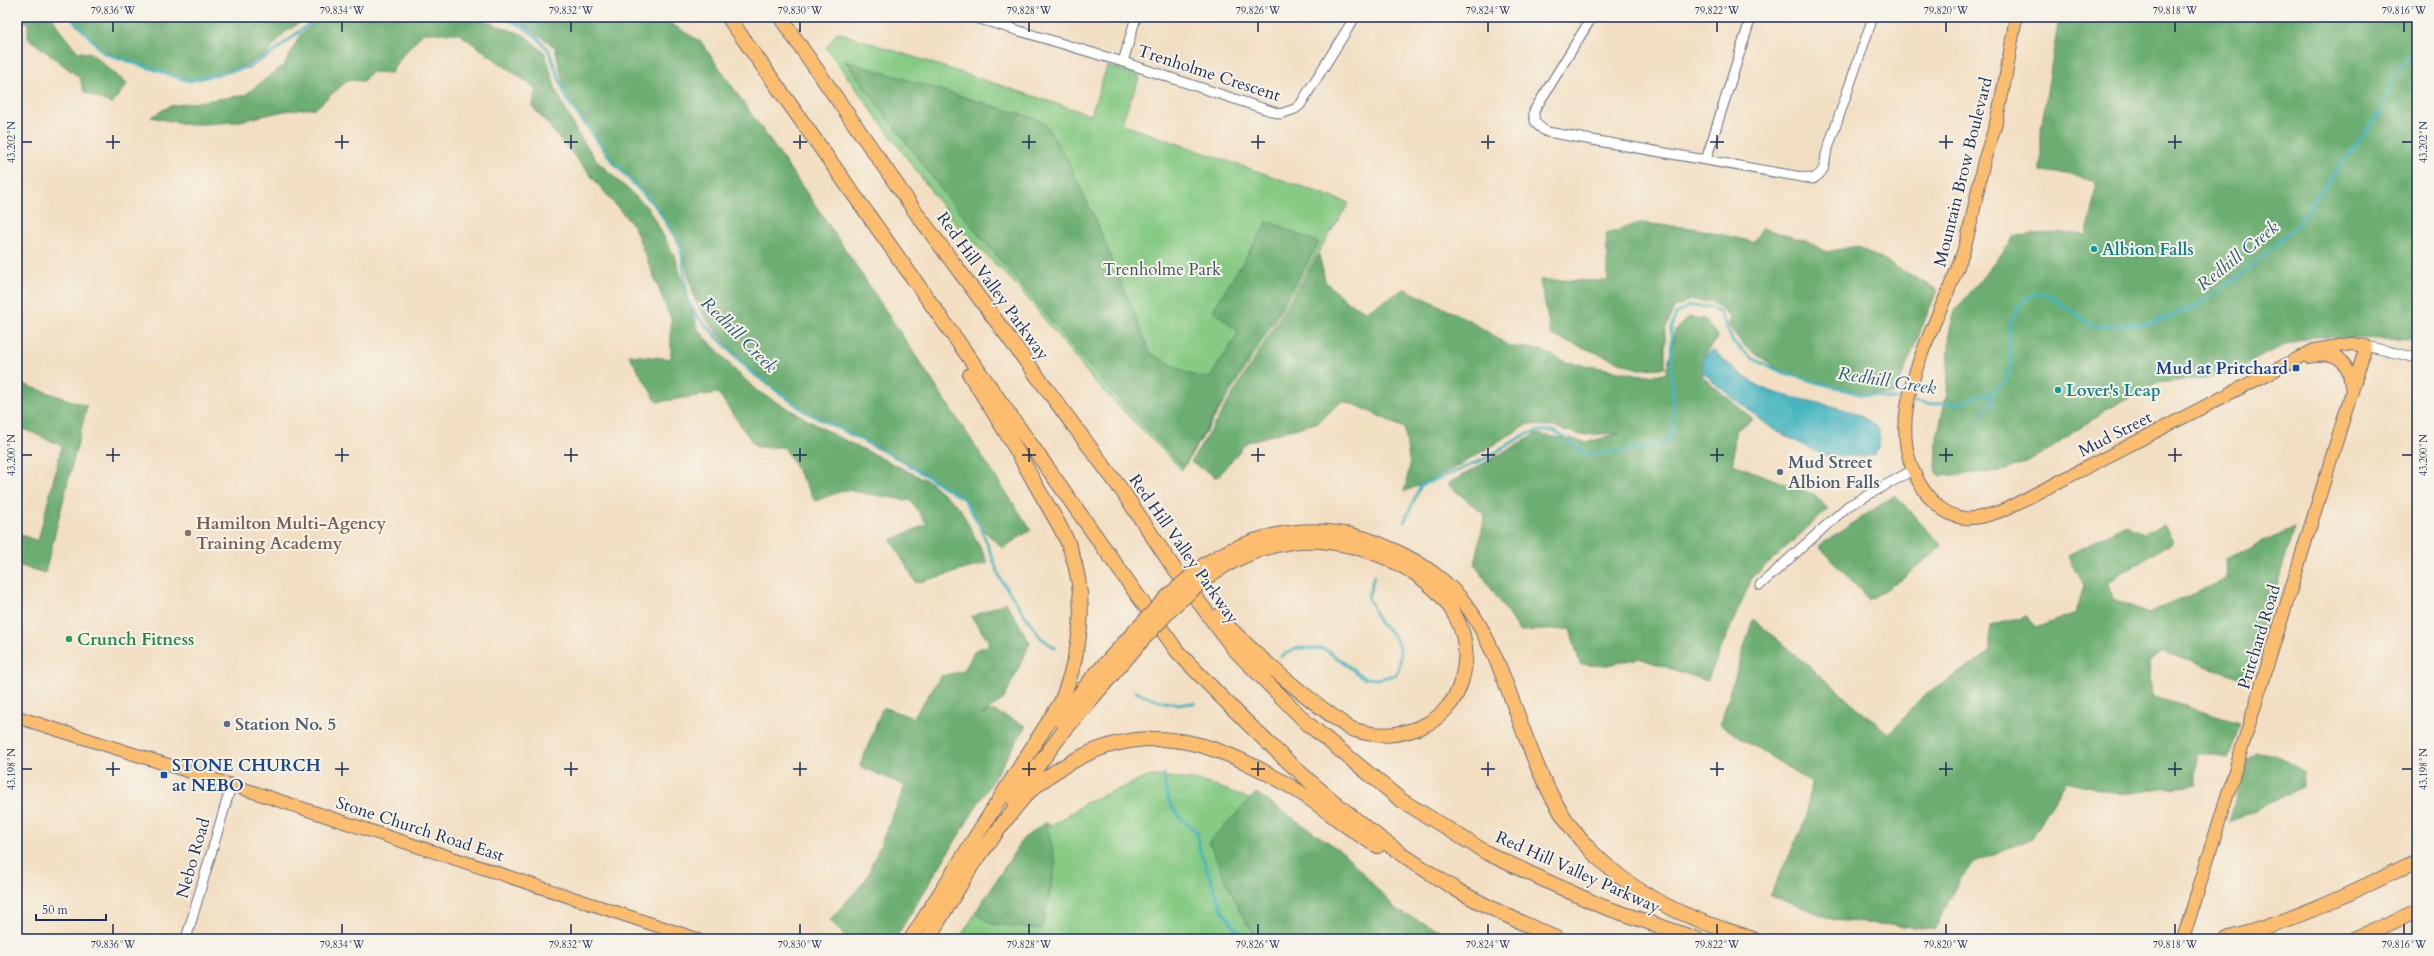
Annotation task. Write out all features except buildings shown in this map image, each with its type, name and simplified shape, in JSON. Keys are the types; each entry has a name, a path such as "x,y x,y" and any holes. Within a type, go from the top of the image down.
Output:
{"highway":[{"path":"728,17 1177,651 1248,726 1290,764 1401,853 1458,890 1558,939"},
{"name":"Red Hill Valley Parkway","path":"781,18 917,214 1123,492 1173,566 1233,648 1308,724 1401,800 1487,853 1601,906 1697,939"},
{"path":"911,939 1022,766 1061,702 1072,676 1081,635 1080,588 1070,547 1009,435 954,350 943,321"},
{"path":"1022,766 1094,677 1140,634 1175,605 1207,570 1233,548 1253,541 1308,530 1352,535 1381,544 1417,562 1462,599 1475,618 1489,645 1537,769 1550,795 1581,839 1613,871 1643,892 1696,919 1753,939"},
{"path":"1173,566 1242,641 1287,682 1349,728 1376,736 1409,733 1440,715 1450,704 1460,687 1466,653 1465,640 1461,626 1449,605 1427,582 1402,566 1372,552 1343,544 1292,542 1248,554 1207,570"},
{"path":"928,939 998,821 1063,732 1140,634"},
{"path":"976,860 1028,794 1059,768 1089,752 1108,746 1128,741 1161,738 1196,743 1235,756 1301,793 1376,845 1401,853"},
{"path":"2226,939 2291,918 2344,897 2417,861"},
{"path":"2355,939 2417,911"}],"main road":[{"name":"Mountain Brow Boulevard","path":"1913,470 1908,457 1905,432 1905,412 1913,380 1964,250 1984,162 1997,119 2016,17"},
{"name":"Mud Street","path":"1913,470 1928,495 1939,508 1968,520 1987,516 2006,509 2314,350 2351,344 2366,346"},
{"name":"Pritchard Road","path":"2183,939 2333,458 2351,388 2366,346"},
{"path":"2287,363 2313,356 2337,358 2346,364 2350,373 2351,388"},
{"name":"Stone Church Road East","path":"17,717 697,939"}],"street":[{"name":"Trenholme Crescent","path":"973,17 1123,62 1280,114 1295,109 1300,104 1355,17"},
{"path":"1008,28 1012,17"},
{"path":"1123,62 1136,17"},
{"path":"1592,17 1534,111 1534,120 1536,124 1547,132 1795,175 1805,179 1813,179 1822,174 1826,154 1873,17"},
{"path":"1706,160 1751,17"},
{"name":"Mud Street","path":"2366,346 2417,358"},
{"path":"1760,585 1848,506 1913,470"},
{"name":"Nebo Road","path":"186,939 231,786"}],"green space":[{"path":"17,17 52,17 61,32 78,52 91,53 127,84 112,104 84,92 80,78 28,38 28,22 17,21"},
{"path":"72,17 308,17 284,33 266,55 244,66 189,81 104,53 73,22"},
{"path":"321,17 473,17 524,35 545,53 556,90 575,129 597,161 648,208 675,257 698,329 733,368 757,391 836,436 930,482 960,508 988,563 916,583 891,540 927,524 911,501 845,490 815,501 784,447 756,447 718,393 657,402 629,355 671,359 671,319 634,227 533,107 535,88 458,33 423,33 402,56 391,73 371,72 363,81 348,80 316,108 284,111 236,122 189,125 151,117 170,106 245,95 285,64 300,35"},
{"path":"506,17 660,17 701,42 825,219 1031,530 1003,548 981,528 965,500 899,459 806,412 751,372 706,319 695,300 681,247 658,209 613,162 566,98 555,47 522,23"},
{"path":"2059,17 2417,17 2417,340 2313,337 2280,346 2226,376 2158,383 2104,411 2049,450 2019,465 2001,471 1940,476 1936,473 1937,437 1947,393 1950,328 1955,311 2008,246 2014,236 2063,233 2086,235 2093,209 2096,181 2074,175 2041,171 2041,129"},
{"name":"Trenholme Park","path":"837,32 1091,115 1107,66 1140,76 1121,124 1349,203 1182,470 1094,381 1020,289 956,225 826,48"},
{"path":"845,61 1043,121 1067,159 1097,223 1150,353 1189,374 1209,379 1239,332 1213,310 1268,221 1319,243 1183,467 1097,375 947,197"},
{"path":"1639,223 1693,228 1754,242 1762,228 1809,242 1826,252 1857,246 1937,290 1895,394 1860,394 1782,372 1743,345 1728,325 1731,318 1712,302 1690,300 1674,308 1665,330 1665,368 1638,369 1551,335 1540,280 1608,281 1606,234"},
{"path":"1319,254 1325,281 1347,302 1366,311 1405,289 1469,320 1509,346 1541,350 1566,362 1642,375 1666,374 1675,330 1689,317 1704,319 1718,337 1702,358 1702,376 1753,419 1735,431 1733,464 1815,495 1828,509 1752,578 1707,681 1639,658 1603,666 1580,664 1570,629 1519,631 1475,564 1485,515 1447,484 1536,434 1588,442 1620,433 1581,435 1554,427 1528,424 1451,470 1404,492 1410,465 1404,428 1356,405 1341,401 1319,422 1247,442 1217,478 1191,462"},
{"path":"17,382 87,406 45,573 17,565 17,551 21,535 38,541 62,446 17,426"},
{"path":"1895,495 1942,546 1901,580 1869,600 1819,546"},
{"path":"2126,525 2144,533 2164,525 2173,542 2122,573 2109,584 2113,599 2149,613 2227,579 2226,559 2294,528 2249,680 2162,652 2149,662 2152,696 2239,723 2229,758 2196,753 2196,785 2120,794 2066,781 2032,838 1977,861 1960,878 1935,929 1834,920 1770,895 1806,819 1811,782 1720,725 1753,619 1889,734 1921,698 1990,652 1990,626 2027,615 2035,628 2076,613 2084,585 2068,555"},
{"path":"1006,602 1030,643 1004,699 981,715 992,710 1026,726 895,939 848,939 830,920 865,881 905,786 860,766 883,707 913,718 941,676 964,671 975,650 988,646 988,640 971,617"},
{"path":"2255,752 2275,755 2287,760 2299,768 2304,772 2303,787 2229,823 2245,761"},
{"path":"1158,776 1201,781 1243,796 1301,826 1288,939 959,939 1023,839 1046,822 1052,826 1087,802 1148,777"},
{"path":"1256,793 1344,853 1398,911 1458,939 1257,939 1240,912 1209,842"},
{"path":"1046,822 1056,863 1042,929 992,924 975,913 1023,839"}],"water":[{"path":"1713,350 1745,377 1768,390 1842,409 1869,421 1879,430 1879,449 1874,455 1864,457 1823,455 1774,430 1713,382 1703,371 1704,356"}],"waterway":[{"name":"Redhill Creek","path":"71,17 104,53 189,81 249,67 271,54 318,17"},
{"name":"Redhill Creek","path":"503,17 524,27 537,37 549,51 566,98 613,162 658,209 681,247 688,301 697,316 751,372 806,412 899,459 965,500 981,528 1001,580 1040,637 1055,648"},
{"name":"Redhill Creek","path":"1910,401 1927,404 1963,403 1979,395 1992,394 2007,380 2011,362 2008,342 2009,326 2022,302 2035,294 2048,294 2094,327 2151,323 2193,308 2242,275 2294,228 2382,110 2392,80 2417,44"},
{"name":"Redhill Creek","path":"1404,522 1421,485 1486,458 1517,439 1533,432 1556,432 1581,451 1590,454 1639,448 1660,444 1666,441 1673,433 1671,328 1676,314 1688,306 1710,307 1721,314 1733,342 1751,358 1782,372 1860,394 1905,400"},
{"path":"1981,419 1991,403 1992,394"},
{"name":"Redhill Creek","path":"1281,656 1298,648 1325,649 1364,678 1377,679 1396,675 1401,656 1399,645 1392,634 1376,618 1368,598 1374,576"},
{"name":"Redhill Creek","path":"1136,692 1165,702 1179,704 1195,703"},
{"path":"1164,775 1166,794 1173,808 1177,814 1197,832 1200,851 1223,912 1244,939"}],"place":[{"name":"Albion Falls","path":"2094,249"},
{"name":"Mud at Pritchard","path":"2296,368"},
{"name":"Lover's Leap","path":"2058,390"},
{"name":"Mud Street Albion Falls","path":"1780,472"},
{"name":"Hamilton Multi-Agency Training Academy","path":"188,533"},
{"name":"Crunch Fitness","path":"69,639"},
{"name":"Station No. 5","path":"227,724"},
{"name":"STONE CHURCH at NEBO","path":"164,775"}]}
